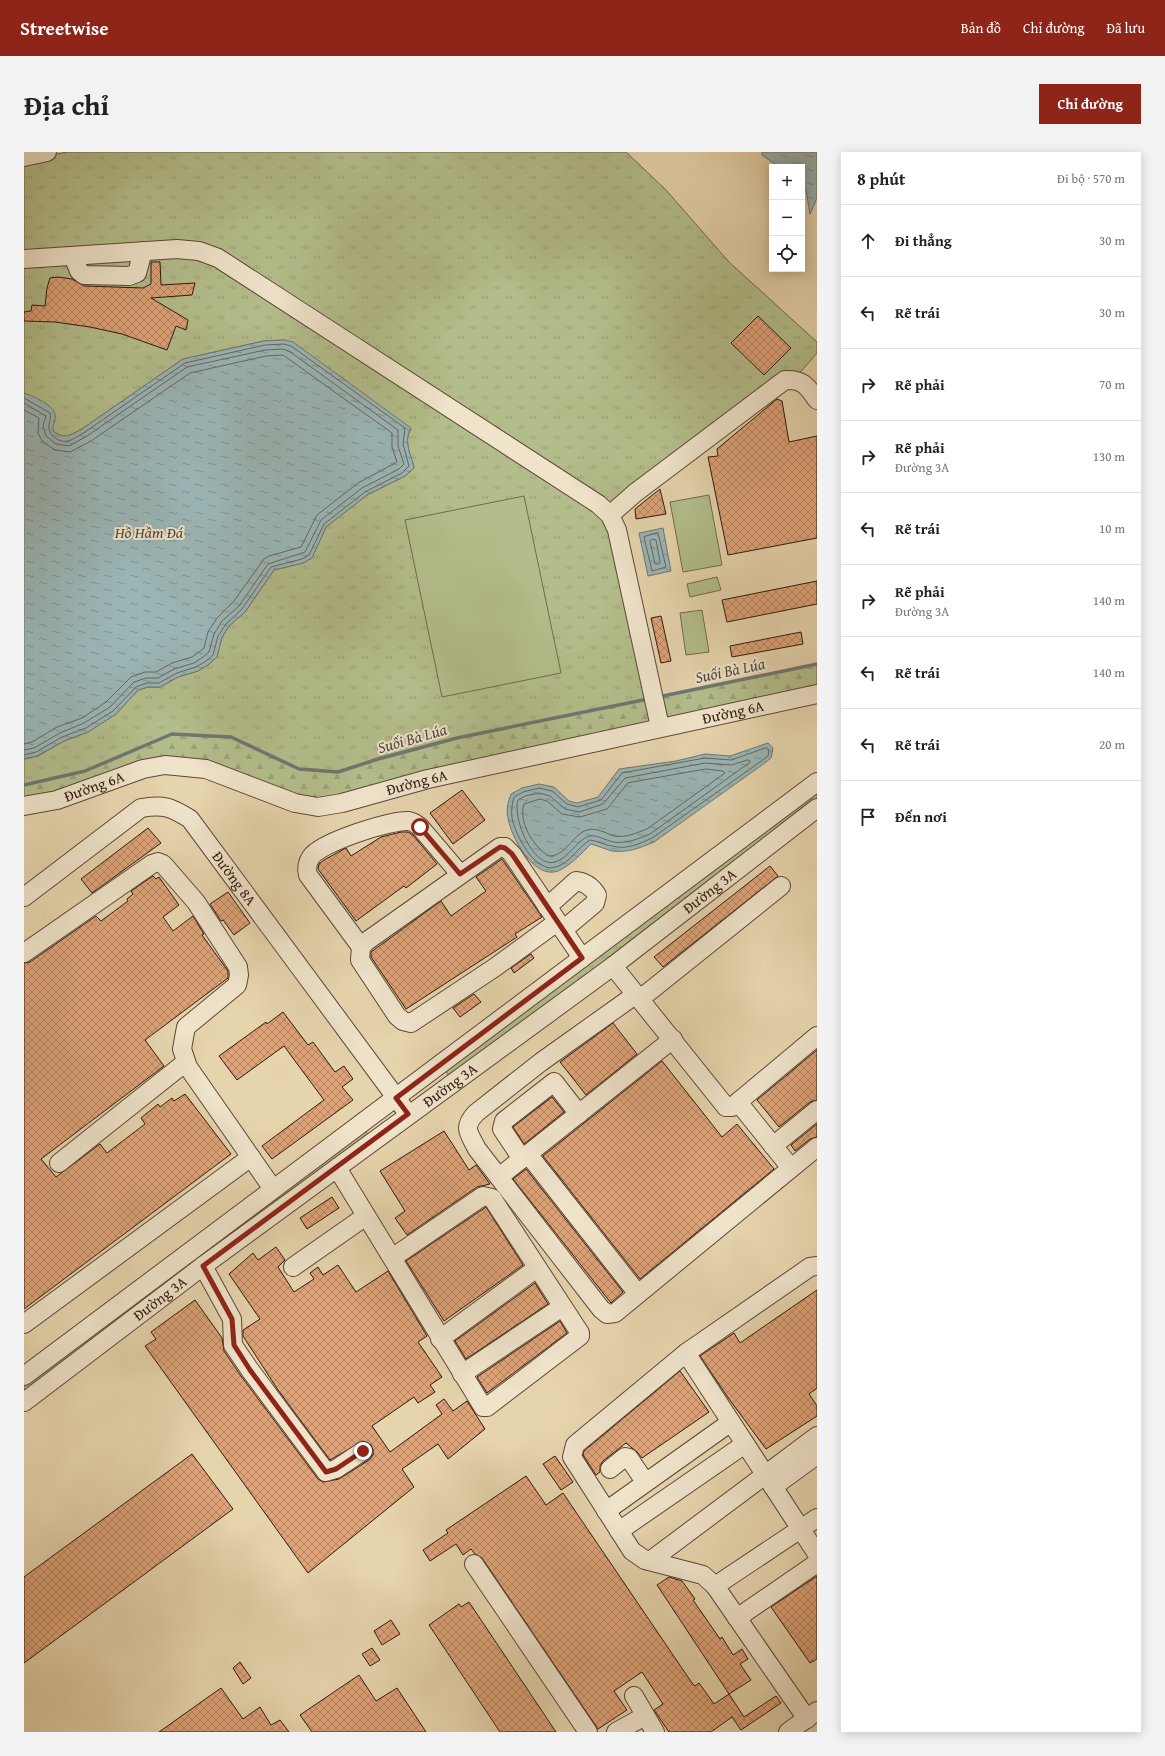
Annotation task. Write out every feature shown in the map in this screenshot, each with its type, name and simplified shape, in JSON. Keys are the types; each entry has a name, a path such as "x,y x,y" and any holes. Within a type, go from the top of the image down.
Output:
{"street":[{"path":"24,157 48,152"},
{"path":"24,259 178,248 199,251 218,258 598,504 610,515 617,530 658,721"},
{"path":"73,256 79,271 84,275 129,276 137,273 143,251"},
{"path":"610,515 635,492 785,380 797,379 806,386 817,400"},
{"name":"Đường 6A","path":"24,806 57,800 143,769 164,765 206,769 295,803 318,807 342,803 428,779 658,721 817,694"},
{"name":"Đường 3A","path":"24,1376 817,782"},
{"name":"Đường 8A","path":"24,897 141,808 158,805 174,809 190,819 408,1114"},
{"name":"Đường 3A","path":"24,1402 203,1266 408,1114 613,966 817,808"},
{"path":"460,874 420,827 414,822 408,821 392,824 337,840 312,856 307,864 308,875 361,947 360,960 397,1016 403,1021 411,1022 560,926 595,903 597,895 593,889 583,882 576,881 547,907"},
{"path":"361,947 460,874 500,847 505,848 512,854 582,958"},
{"path":"24,953 152,864 158,862 163,864 196,902 238,967 239,975 237,985 186,1027 182,1049 186,1062 274,1188"},
{"path":"781,886 638,997 541,1062 476,1113 468,1122 467,1129 478,1149 499,1177 600,1309 607,1314 615,1313 817,1147"},
{"path":"613,966 673,1038 726,1107 732,1107 817,1036"},
{"path":"499,1177 673,1038"},
{"path":"59,1163 186,1062"},
{"path":"541,1062 554,1082 579,1114"},
{"path":"554,1082 504,1121 502,1124 502,1129 638,1294"},
{"path":"738,1102 791,1168"},
{"path":"773,1146 817,1110"},
{"path":"24,1324 251,1157"},
{"path":"337,1168 480,1404 487,1407 579,1339 580,1333 536,1268 492,1198 488,1196 483,1196 392,1258"},
{"path":"293,1267 366,1216"},
{"path":"203,1266 232,1319 234,1345 250,1370 326,1472 336,1469 363,1451"},
{"path":"788,1732 812,1715 737,1618 715,1586 703,1575 645,1560 632,1551 572,1457 575,1445 686,1353 810,1267 817,1266"},
{"path":"440,1339 536,1268"},
{"path":"462,1374 562,1307"},
{"path":"686,1353 817,1554"},
{"path":"606,1510 731,1422"},
{"path":"770,1481 817,1436"},
{"path":"619,1531 745,1444"},
{"path":"650,1561 770,1481 817,1455"},
{"path":"610,1469 625,1457 629,1458 645,1482"},
{"path":"715,1586 817,1518"},
{"path":"737,1618 817,1563"},
{"path":"474,1564 588,1732"},
{"path":"634,1696 655,1732"},
{"path":"616,1732 646,1716"}],"green space":[{"path":"67,152 626,152 666,190 729,262 817,342 817,353 797,376 611,510 649,698 378,759 338,772 299,769 267,755 172,734 85,771 24,785 24,759 38,756 64,741 88,732 116,714 138,690 148,687 160,687 178,677 198,671 208,665 217,657 222,637 229,626 245,612 274,570 303,563 312,558 326,527 367,495 405,476 414,468 408,448 408,439 411,429 284,340 264,341 183,359 82,429 68,436 57,434 53,431 52,426 55,421 48,405 24,393 24,263 220,255 24,255 24,161"},
{"path":"709,495 722,565 683,572 670,502"},
{"path":"524,496 561,673 442,697 405,520"},
{"path":"717,577 721,590 690,597 687,584"},
{"path":"702,610 709,652 686,655 680,613"},
{"path":"817,664 817,690 318,803 181,761 24,802 24,785 85,771 172,734 231,737 299,769 338,772 378,759 457,738"},
{"path":"817,791 817,800 609,960 449,1076 445,1070"},
{"path":"364,1130 369,1135 24,1393 24,1383"}],"water":[{"path":"762,152 817,152 817,198 810,214 805,189 805,164 775,164 762,155"},
{"name":"Hồ Hầm Đá","path":"284,340 293,342 411,428 408,438 408,448 414,468 405,476 367,495 326,527 312,558 303,563 274,570 245,612 229,626 222,637 217,657 208,665 198,671 178,677 160,687 148,687 138,690 116,714 88,732 64,741 37,756 24,759 24,393 47,404 54,411 55,415 53,431 57,434 68,436 82,429 183,359 264,341"},
{"path":"663,528 671,571 648,576 639,533"},
{"path":"768,743 773,748 771,758 654,842 639,848 628,851 612,851 591,844 567,866 558,871 549,872 540,869 525,855 510,826 507,812 509,800 511,794 522,788 539,784 554,787 569,801 577,803 598,797 619,769 676,761 705,754 730,756"}],"building":[{"path":"151,262 160,262 161,285 195,283 192,295 151,298 188,320 186,330 176,326 167,350 122,334 90,327 55,322 24,321 24,312 31,311 32,305 45,306 50,278 58,277 72,279 84,286 143,288 151,284"},
{"path":"758,316 791,348 764,375 731,343"},
{"path":"777,399 782,401 789,442 817,436 817,538 728,555 708,457 718,456 717,449"},
{"path":"660,489 666,514 636,519 635,509"},
{"path":"817,581 817,604 727,622 722,600"},
{"path":"661,616 671,661 661,663 651,618"},
{"path":"801,632 803,644 732,657 730,646"},
{"path":"462,790 485,820 453,844 430,813"},
{"path":"148,828 161,843 92,893 81,879"},
{"path":"401,832 408,832 413,835 437,864 406,888 404,886 356,921 318,869 319,864 346,848 351,856 381,837"},
{"path":"502,859 542,917 515,934 517,937 406,1009 371,957 371,952 441,901 451,916 486,891 476,877"},
{"path":"770,866 778,876 663,967 654,957"},
{"path":"153,876 156,879 159,877 179,905 163,917 173,931 193,916 204,934 202,935 228,971 228,978 145,1040 164,1066 41,1159 56,1177 100,1144 107,1153 145,1124 141,1118 158,1104 160,1107 172,1098 174,1101 185,1094 231,1154 24,1309 24,963 30,962 96,916 101,921 128,901 127,899 133,894 131,891"},
{"path":"228,892 250,923 234,935 223,920 221,921 210,904"},
{"path":"531,954 534,958 514,973 511,968"},
{"path":"474,994 481,1002 460,1017 453,1008"},
{"path":"283,1012 308,1045 313,1042 335,1072 344,1066 353,1079 342,1087 353,1100 272,1159 262,1146 324,1100 284,1046 237,1080 219,1056 266,1022 267,1024"},
{"path":"613,1023 637,1054 586,1095 560,1062"},
{"path":"817,1050 817,1100 810,1102 779,1127 757,1100"},
{"path":"662,1061 722,1137 737,1124 774,1169 640,1279 543,1156"},
{"path":"552,1097 564,1112 524,1144 513,1127"},
{"path":"817,1124 817,1137 810,1139 795,1151 791,1145"},
{"path":"444,1131 469,1170 476,1165 490,1184 477,1187 407,1235 395,1218 405,1211 380,1171"},
{"path":"526,1169 623,1292 611,1303 513,1179"},
{"path":"332,1197 339,1208 307,1229 300,1218"},
{"path":"486,1207 523,1265 444,1321 406,1261"},
{"path":"276,1247 285,1260 278,1267 294,1292 314,1279 310,1273 318,1267 323,1275 338,1265 356,1292 388,1271 427,1336 418,1342 442,1377 430,1385 435,1392 418,1403 414,1397 372,1426 390,1452 442,1414 436,1405 444,1399 453,1411 467,1401 485,1429 448,1459 438,1444 402,1469 414,1487 308,1573 145,1346 156,1339 151,1332 195,1300 222,1338 224,1351 241,1376 318,1479 323,1482 339,1479 369,1460 373,1455 373,1450 371,1445 363,1441 330,1460 278,1390 243,1336 243,1330 260,1319 229,1274 253,1253 258,1260"},
{"path":"535,1283 548,1304 466,1359 455,1341"},
{"path":"817,1290 817,1388 809,1394 817,1406 817,1416 766,1449 729,1399 700,1356 734,1333 740,1343"},
{"path":"560,1321 567,1333 487,1393 477,1377"},
{"path":"680,1371 709,1412 642,1458 626,1443 603,1461 600,1466 600,1472 596,1475 583,1455 584,1451"},
{"path":"192,1454 233,1509 24,1663 24,1577"},
{"path":"555,1456 573,1482 561,1490 543,1464"},
{"path":"526,1476 546,1505 563,1493 692,1683 695,1686 699,1683 714,1704 729,1694 744,1717 776,1696 781,1703 741,1730 732,1717 711,1732 669,1732 654,1710 663,1704 642,1672 614,1691 627,1710 598,1729 482,1558 475,1554 471,1549 463,1555 456,1544 430,1561 423,1550 448,1533 446,1530"},
{"path":"817,1576 817,1659 810,1663 771,1607"},
{"path":"669,1577 682,1581 695,1599 693,1600 720,1639 722,1637 733,1655 742,1649 748,1659 740,1664 751,1680 729,1694 657,1585"},
{"path":"469,1602 556,1732 500,1732 429,1625 459,1604 461,1607"},
{"path":"391,1620 400,1634 382,1645 374,1631"},
{"path":"372,1648 380,1660 370,1666 362,1654"},
{"path":"240,1662 251,1678 243,1684 233,1668"},
{"path":"359,1675 376,1701 397,1688 426,1732 312,1732 300,1715"},
{"path":"221,1688 243,1719 260,1707 271,1725 280,1720 289,1732 159,1732"}],"waterway":[{"name":"Suối Bà Lúa","path":"658,697 817,664"},
{"name":"Suối Bà Lúa","path":"24,785 85,771 172,734 231,737 299,769 338,772 378,759 457,738 648,699"}],"route":[{"path":"363,1451 336,1469 326,1472 250,1370 234,1345 232,1338 234,1324 203,1266 408,1114 396,1098 582,958 512,854 505,848 500,847 460,874 420,827"}]}
